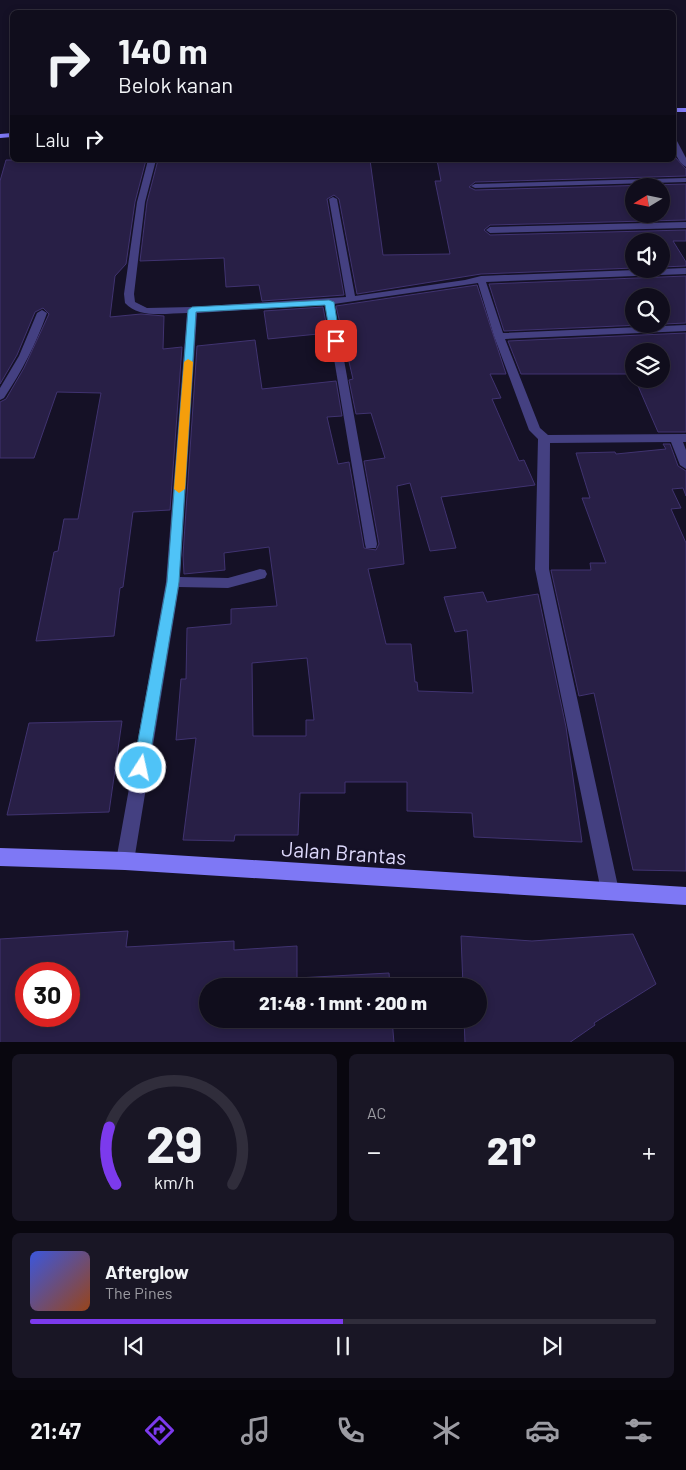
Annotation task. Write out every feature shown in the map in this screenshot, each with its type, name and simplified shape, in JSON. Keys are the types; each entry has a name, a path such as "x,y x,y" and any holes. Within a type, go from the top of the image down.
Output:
{"main road":[{"name":"Jalan Brantas","path":"0,857 125,861 686,896"}],"street":[{"path":"676,148 686,165"},
{"path":"151,162 141,202 129,294 130,302 136,308 147,311 329,302 465,283 481,279 686,271"},
{"path":"475,186 686,180"},
{"path":"333,199 351,299"},
{"path":"490,230 686,225"},
{"path":"481,279 499,336 535,430 544,438 552,440 681,438 686,465"},
{"path":"329,302 371,544"},
{"path":"125,861 173,582 192,310"},
{"path":"0,396 21,366 42,313"},
{"path":"499,336 686,328"},
{"path":"544,438 542,569 610,891"},
{"path":"173,582 228,584 260,574"}],"building":[{"path":"676,158 686,169 686,176 475,182 469,187 475,190 625,186 625,222 490,225 484,230 490,235 686,230 686,241 673,241 686,262 686,266 670,267 670,233 625,233 625,268 481,274 357,294 339,199 334,195 327,199 344,295 262,301 259,285 226,287 224,258 140,261 147,202 157,162 370,162 383,255 450,254 435,181 441,181 437,162 676,162"},
{"path":"6,160 10,160 10,162 145,162 135,202 126,264 115,276 110,317 141,314 164,316 163,349 182,347 170,510 133,512 114,636 36,641 54,552 58,551 64,519 78,519 101,393 57,392 34,458 0,458 0,402 6,399 24,368 49,314 43,308 35,312 17,355 0,384 0,181"},
{"path":"670,184 686,184 686,220 670,220"},
{"path":"686,276 686,323 670,324 670,288 625,288 625,326 504,331 489,284"},
{"path":"477,285 506,374 490,374 501,398 492,399 519,461 524,460 535,485 441,497 456,548 430,551 410,483 397,486 404,564 368,569 386,644 411,644 415,682 417,682 418,691 473,693 467,630 455,632 444,597 483,592 487,602 538,594 566,727 582,842 474,837 472,813 407,811 407,782 345,782 345,793 300,793 298,835 235,835 234,841 183,840 196,738 176,740 181,679 186,679 187,628 231,624 231,609 277,606 269,547 224,553 225,570 184,574 183,555 197,346 255,340 262,389 336,381 342,416 327,417 338,464 349,462 364,548 376,550 379,544 364,461 385,458 371,413 356,414 349,380 353,379 336,306","holes":["307,658 314,720 306,720 306,736 253,736 252,663"]},
{"path":"323,307 328,333 268,339 264,311"},
{"path":"686,333 686,432 658,432 639,388 670,388 670,343 625,343 625,374 521,374 508,341"},
{"path":"663,444 670,444 678,466 686,471 686,496 683,488 672,489 681,508 671,509 686,543 686,871 633,870 594,693 579,696 551,570 591,570 590,563 606,563 582,498 590,498 576,453 615,452 616,454 666,449"},
{"path":"122,721 109,812 7,815 29,723"},
{"path":"128,931 126,947 234,941 234,950 297,946 297,978 199,978 199,1028 393,1028 394,1042 0,1042 0,939"},
{"path":"633,934 656,984 594,1023 595,1025 570,1042 465,1042 464,1028 487,1028 487,978 463,978 461,936 532,941"},
{"path":"389,973 389,978 297,978"}],"slow traffic":[{"path":"179,489 188,362"}],"route":[{"path":"141,768 173,582 192,310 329,302 336,341"}]}
